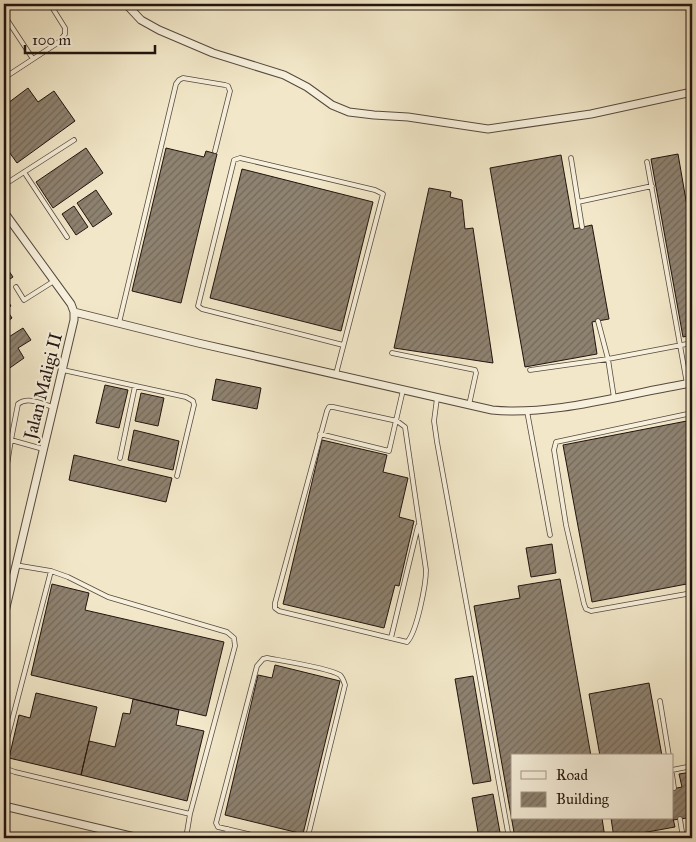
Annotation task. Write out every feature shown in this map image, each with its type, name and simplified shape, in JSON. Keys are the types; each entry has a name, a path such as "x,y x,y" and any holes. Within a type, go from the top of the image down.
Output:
{"street":[{"path":"126,4 141,20 159,30 213,53 284,74 307,87 332,105 349,112 408,117 488,129 591,114 692,92"},
{"name":"Jalan Maligi II","path":"4,212 7,222 54,281 71,304 74,312 63,370 15,565 6,592 4,616"},
{"path":"74,312 492,410 527,411 614,398 690,383"},
{"path":"4,806 139,838"}],"lane":[{"path":"4,78 59,42 65,34 65,28 50,4"},
{"path":"54,9 62,4"},
{"path":"4,15 34,58"},
{"path":"119,324 176,84 179,80 184,78 225,85 230,88 215,150"},
{"path":"4,185 74,140"},
{"path":"336,374 384,194 375,190 240,158 234,160 198,306 202,309 343,345"},
{"path":"571,158 582,227"},
{"path":"647,162 681,345 690,383"},
{"path":"24,172 67,237"},
{"path":"578,202 652,186"},
{"path":"16,288 24,300 54,281"},
{"path":"598,321 608,359 614,398"},
{"path":"530,370 608,359 692,343"},
{"path":"392,352 473,368 476,373 469,405"},
{"path":"63,370 186,397 193,401 194,405 177,476"},
{"path":"120,458 135,386"},
{"path":"320,434 389,451 403,390"},
{"path":"437,398 434,421 437,442 508,838"},
{"path":"4,484 18,404 22,401 30,400 53,407"},
{"path":"332,407 397,421 405,427 426,570 424,591 414,630 409,641 406,642 279,612 275,608 274,603 320,434 327,411 332,407"},
{"path":"527,411 550,535"},
{"path":"692,413 556,442 554,450 566,525 586,609 591,611 692,593"},
{"path":"11,440 43,449"},
{"path":"391,638 418,525"},
{"path":"15,565 51,571 68,577 108,597 228,632 234,638 234,646 190,814 186,838"},
{"path":"4,751 51,571"},
{"path":"265,838 218,827 216,819 256,666 260,661 268,658 330,671 344,679 345,685 306,838"},
{"path":"660,701 669,754"},
{"path":"674,770 692,766"},
{"path":"4,768 190,814"},
{"path":"680,819 683,838"},
{"path":"225,838 228,830"}],"building":[{"path":"28,88 38,102 54,91 75,121 17,163 4,145 4,106"},
{"path":"86,148 103,173 53,208 36,182"},
{"path":"166,148 204,157 206,151 217,154 181,303 132,291"},
{"path":"678,154 692,235 692,335 683,337 651,159"},
{"path":"561,155 574,229 592,225 609,319 592,322 597,354 525,367 490,168"},
{"path":"242,169 373,202 341,331 210,298"},
{"path":"429,188 451,192 450,197 462,200 465,229 473,228 493,363 394,348"},
{"path":"96,190 112,214 93,227 77,203"},
{"path":"74,206 88,227 76,235 62,214"},
{"path":"4,264 13,277 4,283"},
{"path":"4,295 11,306 6,309 12,318 4,324"},
{"path":"23,328 31,340 18,348 24,358 4,372 4,340"},
{"path":"216,379 261,388 257,409 212,400"},
{"path":"105,385 128,390 119,428 96,423"},
{"path":"141,393 164,398 158,426 135,421"},
{"path":"692,420 692,583 592,602 563,445"},
{"path":"134,430 179,441 173,470 128,460"},
{"path":"322,440 387,455 383,472 408,478 399,517 414,521 399,586 395,585 384,628 283,604"},
{"path":"74,455 172,478 166,502 69,480"},
{"path":"552,544 556,573 531,577 526,548"},
{"path":"560,579 591,754 511,754 511,815 474,606 520,598 518,586"},
{"path":"52,584 89,593 85,610 224,642 206,716 31,675"},
{"path":"275,665 340,681 303,834 225,815 258,675 272,678"},
{"path":"473,676 491,781 473,784 455,679"},
{"path":"649,683 662,754 600,754 589,694"},
{"path":"36,693 97,707 81,775 9,758 19,715 30,718"},
{"path":"133,699 179,710 176,725 204,731 187,801 81,775 89,741 115,747 123,713 130,714"},
{"path":"692,772 692,838 690,838 687,818 674,820 674,789 682,787 679,774"},
{"path":"493,794 501,838 479,838 472,798"},
{"path":"512,820 602,820 605,838 515,838"},
{"path":"611,820 673,820 675,827 614,838"},
{"path":"655,834 656,838 630,838"}]}
